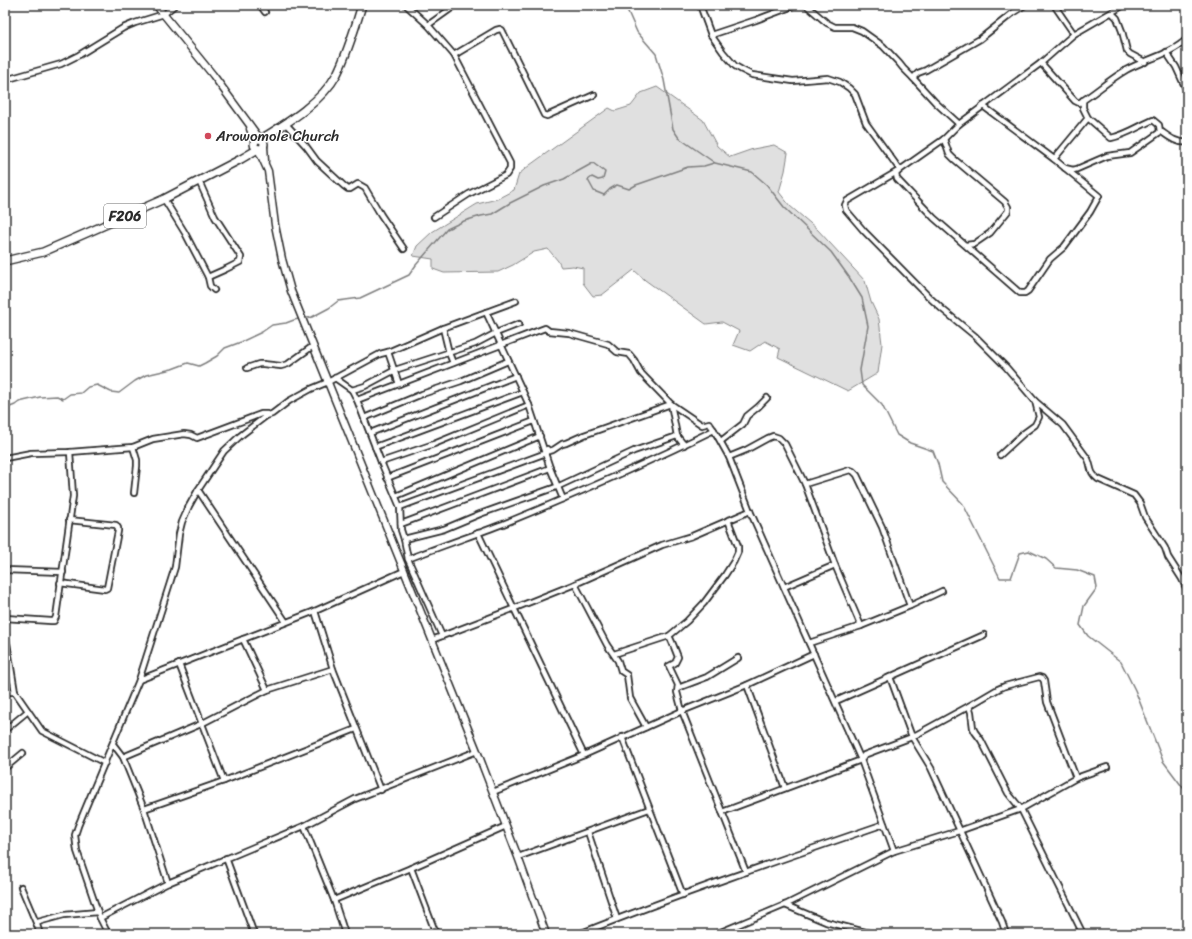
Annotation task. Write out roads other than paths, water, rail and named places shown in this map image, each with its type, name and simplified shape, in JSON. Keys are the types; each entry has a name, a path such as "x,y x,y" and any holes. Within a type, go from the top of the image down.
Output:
{"main road":[{"path":"156,5 213,75 247,122 259,144 270,181 275,226 291,291 477,751 546,934"},
{"name":"F206","path":"5,261 43,252 164,199 241,159 311,104 330,84 346,55 362,5"}],"street":[{"path":"5,80 61,64 80,55 123,28 164,14 175,5"},
{"path":"260,5 265,12"},
{"path":"406,5 428,25 454,54 510,163 510,169 506,175 469,194 434,217"},
{"path":"428,25 456,5"},
{"path":"700,5 711,35 722,52 735,66 752,75 793,81 828,78 840,82 850,88 855,94 866,123 900,170"},
{"path":"711,35 796,5"},
{"path":"806,5 826,23 835,27 852,27 862,31 883,46 935,102 959,124"},
{"path":"913,78 918,73 926,70 980,39 1025,5"},
{"path":"1054,5 1074,34"},
{"path":"1124,5 1074,34 1041,63 959,124 944,139 900,170 847,201 845,205 846,210 864,231 929,297 975,336 1001,362 1035,401 1063,425 1088,459 1093,475 1134,495 1138,499 1145,517 1165,548 1168,557 1187,590"},
{"path":"1112,12 1122,31 1128,52 1145,62"},
{"path":"454,54 500,29 502,30 544,115 547,116 594,95"},
{"path":"1041,63 1075,101 1079,103 1127,69 1166,52 1183,43 1187,39"},
{"path":"1166,52 1176,67 1187,91"},
{"path":"1083,100 1083,108 1088,118 1111,138 1121,136 1153,120 1159,125 1160,132"},
{"path":"900,170 896,174 897,179 923,207 1020,293 1025,293 1050,259 1064,247 1090,212 1099,196 1054,159 983,106"},
{"path":"1054,159 1088,118"},
{"path":"285,124 306,146 317,161 344,186 350,189 358,184 365,188 404,249"},
{"path":"1160,132 1180,142 1187,142"},
{"path":"1064,168 1077,170 1107,156 1130,153 1160,132"},
{"path":"944,139 949,154 1008,206 1008,211 990,233 974,244 966,245"},
{"path":"199,181 215,217 240,257 240,262 208,277"},
{"path":"164,199 185,233 208,277 210,286 214,290"},
{"path":"973,252 974,244"},
{"path":"108,934 100,918 77,851 75,835 139,680 175,567 182,522 198,490 224,451 252,426 266,416 272,414 289,401 380,354 516,301"},
{"path":"486,312 529,405 550,468 563,499"},
{"path":"352,390 365,386 395,370 475,344 496,333 519,324"},
{"path":"444,328 449,353 453,363"},
{"path":"357,400 545,328 549,331 569,334 608,344 617,352 629,354 641,373 671,404 702,425 709,423 721,441 729,457 750,511 861,760 894,851"},
{"path":"247,368 259,364 281,366 288,364 313,346"},
{"path":"388,352 399,384"},
{"path":"364,418 422,394 461,381 508,361"},
{"path":"370,433 516,376"},
{"path":"335,378 352,390 357,400 387,478 400,507 402,524 401,530 408,559 442,636"},
{"path":"375,447 523,392"},
{"path":"721,441 743,424 747,416 767,398"},
{"path":"1000,455 1035,425 1039,418 1035,401"},
{"path":"671,404 677,436 684,445"},
{"path":"400,507 546,453 547,449 549,451 553,450 562,444 584,435 671,404"},
{"path":"381,462 434,444 529,405"},
{"path":"5,458 31,453 70,452 133,447 153,439 184,434 197,438 261,414 272,414"},
{"path":"387,478 534,421"},
{"path":"408,559 500,525 563,499 714,430"},
{"path":"396,496 540,436"},
{"path":"404,538 444,529 480,514 558,486 634,451 677,436"},
{"path":"729,457 773,436 779,438 785,444 805,484 835,565 861,626"},
{"path":"133,447 137,460 134,493"},
{"path":"5,618 54,621 56,617 73,496 70,452"},
{"path":"402,524 550,468"},
{"path":"805,484 850,470 853,471 882,527 910,606"},
{"path":"198,490 286,622"},
{"path":"432,640 575,584 662,545 688,538 750,511"},
{"path":"60,583 105,589 107,588 118,531 116,525 69,520"},
{"path":"614,654 669,636 687,621 704,603 734,561 738,552 738,546 728,520"},
{"path":"478,533 584,754"},
{"path":"784,587 835,565"},
{"path":"5,570 63,572"},
{"path":"139,680 315,611 404,571"},
{"path":"575,584 607,645 618,661 621,671 626,675 630,698 646,727"},
{"path":"809,642 861,626 942,591"},
{"path":"315,611 333,669 381,790"},
{"path":"5,630 15,692 42,731 104,763"},
{"path":"836,701 984,635"},
{"path":"669,636 678,657 675,663 669,666 678,685 677,692 682,711 746,872"},
{"path":"243,639 267,690"},
{"path":"493,792 682,711 747,685 814,654"},
{"path":"678,688 706,677 738,658"},
{"path":"179,664 224,781"},
{"path":"123,757 202,724 267,690 333,669"},
{"path":"890,677 912,737 931,768 1002,922 1006,934"},
{"path":"722,812 861,760 864,755 912,737 998,689 1039,677 1042,678 1044,682 1047,702 1076,778"},
{"path":"747,685 785,788"},
{"path":"5,694 15,692"},
{"path":"969,706 973,728 981,740 1008,793 1021,808 1083,934"},
{"path":"5,730 28,711"},
{"path":"144,810 224,781 356,729"},
{"path":"622,738 682,895"},
{"path":"113,744 123,757 144,810 168,883"},
{"path":"100,918 168,883 304,826 355,799 477,751"},
{"path":"5,768 23,753"},
{"path":"716,934 785,905 894,851 959,831 1021,808 1076,778 1107,767"},
{"path":"518,857 649,809"},
{"path":"579,934 682,895 884,824"},
{"path":"304,826 334,900 345,934"},
{"path":"334,900 506,826"},
{"path":"588,832 617,919"},
{"path":"226,858 254,934"},
{"path":"411,868 436,934"},
{"path":"21,887 40,934"},
{"path":"785,905 826,922 873,934"},
{"path":"37,926 38,922 64,915 98,912"}],"waterway":[{"path":"625,5 637,32 656,54 664,80 673,129 679,138 715,163 752,172 767,185 784,207 831,252 849,277 862,298 868,326 860,370 862,385 882,405 897,435 910,443 933,451 942,482 963,504 1000,578 1011,578 1020,553 1029,551 1046,559 1056,568 1077,570 1095,577 1097,588 1084,606 1080,625 1088,636 1121,662 1135,690 1163,761 1187,793"},
{"path":"303,319 312,317 329,308 338,301 360,298 409,275 447,229 464,221 492,214 510,203 544,186 564,179 593,163 605,172 603,179 598,180 592,177 588,180 594,191 604,195 617,185 629,189 636,185 688,167 704,166 714,163"},
{"path":"5,403 10,407 19,402 40,397 57,396 63,399 70,394 81,393 88,387 97,385 111,392 119,393 146,375 172,369 188,363 199,366 217,356 225,348 262,332 272,325 299,319"}],"place":[{"name":"Arowomole Church","path":"208,136"}]}
